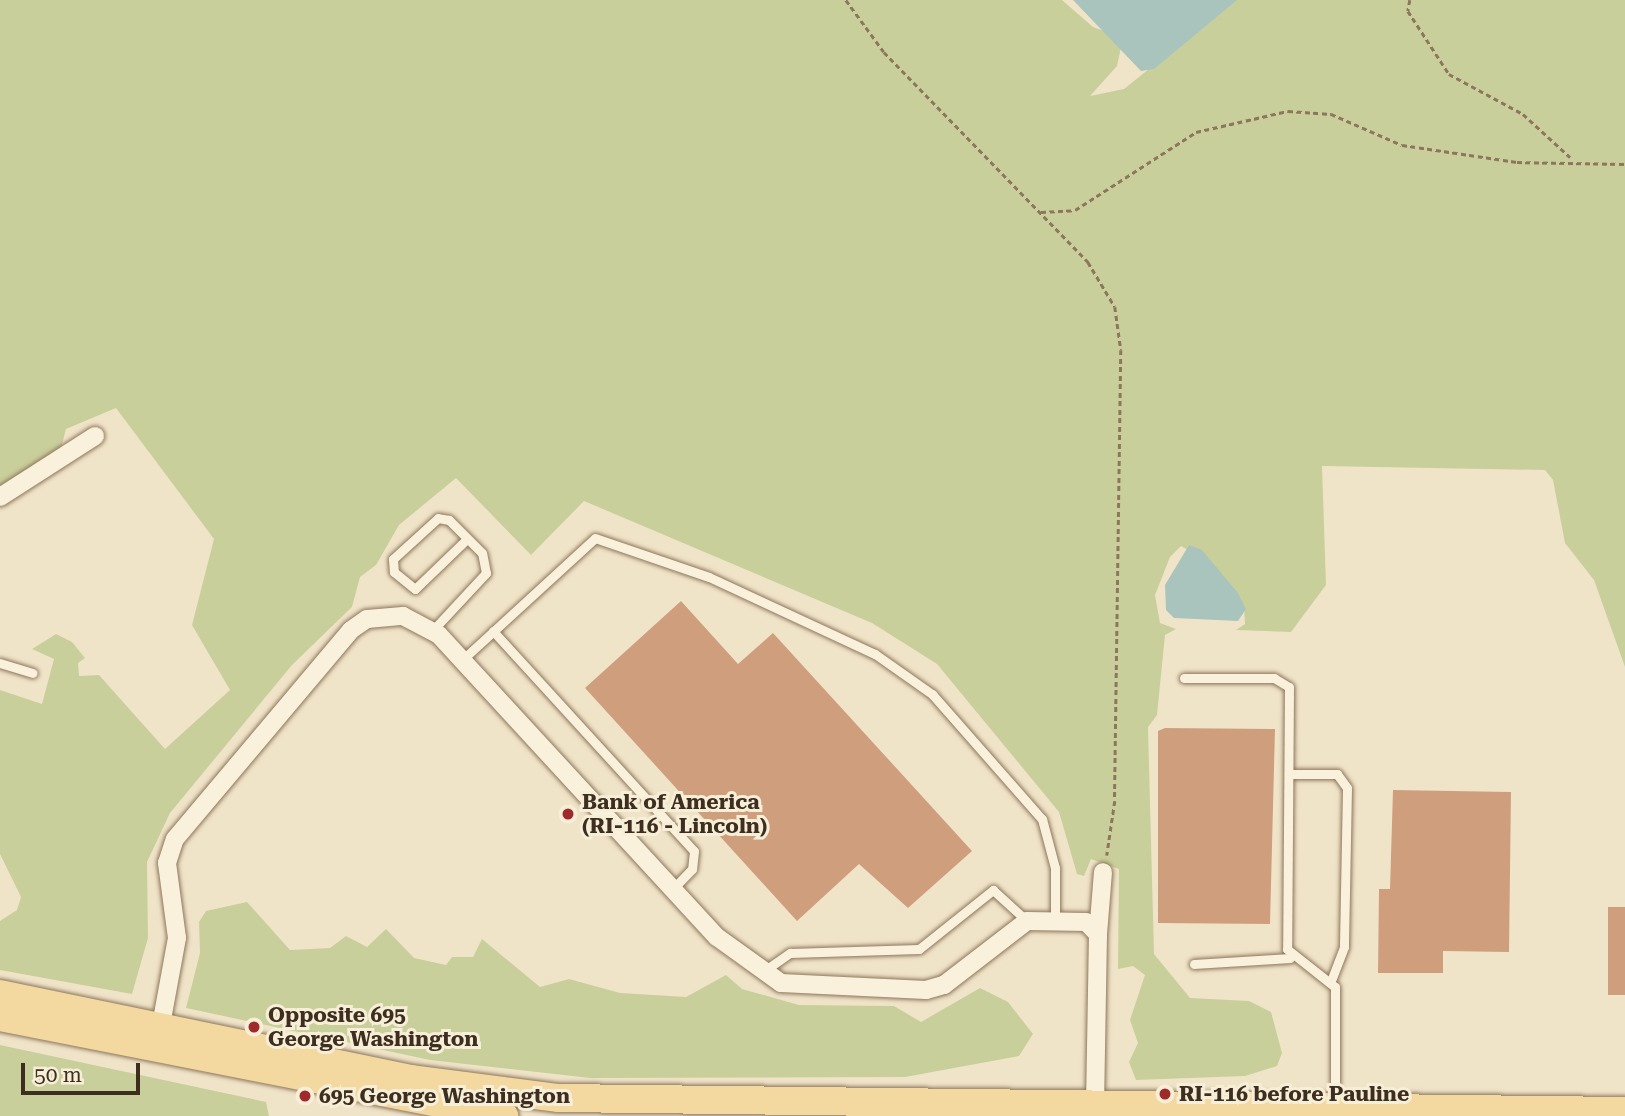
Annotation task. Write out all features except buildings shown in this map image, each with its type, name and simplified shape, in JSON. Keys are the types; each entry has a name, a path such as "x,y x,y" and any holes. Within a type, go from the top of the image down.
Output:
{"main road":[{"path":"0,994 158,1038 503,1116"},
{"path":"0,1017 158,1038 530,1096 1095,1111 1625,1111"}],"street":[{"path":"0,497 95,436"},
{"path":"158,1038 177,937 167,863 174,839 351,630 383,615 403,615 433,630 673,889 762,972 803,988 926,990 951,980 1027,921 1055,917 1086,922 1098,934"},
{"path":"1095,1111 1098,934 1103,872"}],"lane":[{"path":"433,630 486,573 482,553 467,539 439,518 393,559 394,572 415,589 467,539"},
{"path":"462,660 584,547 603,538 709,577 846,639 932,694 1042,819 1055,868 1055,917"},
{"path":"493,631 694,850 692,869 673,889"},
{"path":"0,663 32,673"},
{"path":"1184,678 1286,681 1290,958"},
{"path":"1289,774 1337,774 1347,788 1344,947 1332,979 1335,1112"},
{"path":"762,972 790,953 919,949 993,890 1027,921"},
{"path":"1194,964 1290,958 1332,979"}],"path":[{"path":"846,0 884,52 1041,212 1098,275 1120,326 1115,801 1103,872"},
{"path":"1410,0 1408,11 1450,74 1524,114 1572,159"},
{"path":"1041,212 1075,210 1196,132 1287,111 1331,114 1402,145 1517,162 1572,159 1625,164"}],"green space":[{"path":"0,0 1062,0 1093,27 1123,38 1117,66 1090,96 1124,89 1235,0 1625,0 1625,667 1594,580 1565,543 1553,480 1545,470 1322,466 1326,585 1291,632 1236,630 1245,624 1244,607 1210,563 1181,546 1170,557 1155,595 1160,623 1176,629 1165,635 1157,715 1148,727 1154,954 1190,998 1249,1001 1271,1012 1282,1053 1277,1066 1245,1076 1136,1080 1129,1062 1138,1043 1130,1020 1145,975 1133,966 1118,969 1119,869 1091,859 1084,876 1077,874 1059,812 937,664 872,623 584,501 531,555 456,478 399,525 376,565 360,577 352,607 292,665 170,813 147,862 148,938 132,994 0,970 0,921 17,910 21,897 0,854 0,690 42,704 54,659 32,649 56,634 72,642 85,658 78,663 79,676 99,675 165,749 230,690 192,625 214,539 116,408 66,429 57,463 0,499"},
{"path":"247,902 290,950 330,948 346,936 367,947 386,929 414,958 446,965 452,957 473,957 482,939 540,987 569,979 620,993 686,997 726,975 742,989 799,1005 894,1006 921,1022 980,988 1008,1002 1033,1034 1019,1056 905,1077 590,1078 430,1060 186,1008 200,953 199,922 206,911"},
{"path":"0,1045 266,1102 269,1116 0,1116"}],"water":[{"path":"1073,0 1237,0 1154,69 1141,71"},
{"path":"1189,545 1202,550 1238,593 1246,609 1238,621 1174,618 1166,610 1165,585"}],"place":[{"name":"Bank of America (RI-116 - Lincoln)","path":"568,814"},
{"name":"Opposite 695 George Washington","path":"254,1027"},
{"name":"RI-116 before Pauline","path":"1165,1094"},
{"name":"695 George Washington","path":"305,1096"}]}
